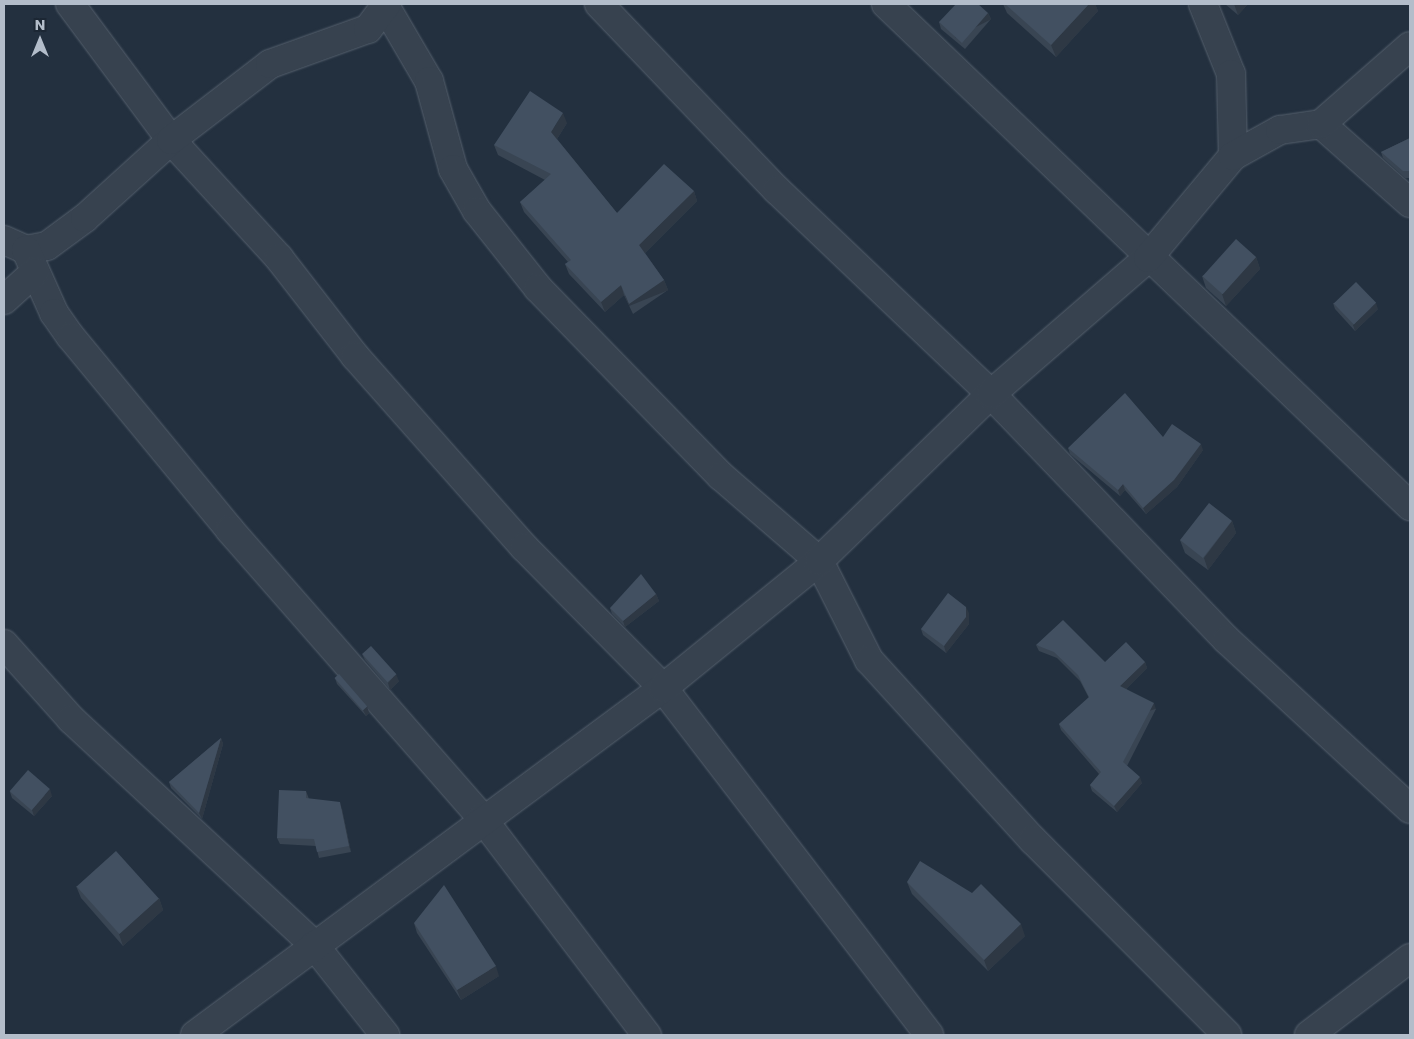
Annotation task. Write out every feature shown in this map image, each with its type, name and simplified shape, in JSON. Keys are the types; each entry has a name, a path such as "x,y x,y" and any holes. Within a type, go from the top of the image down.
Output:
{"street":[{"path":"70,4 171,140 279,258 355,356 524,547 663,688 929,1035"},
{"path":"21,254 47,246 85,218 171,140 270,64 368,29 386,4 429,81 453,169 477,211 538,288 714,469 819,561 875,667 1027,833 1227,1035"},
{"path":"599,4 777,190 991,394 1227,640 1410,809"},
{"path":"886,4 1148,258 1410,506"},
{"path":"1203,4 1231,74 1233,156"},
{"path":"195,1035 482,818 663,688 819,561 991,394 1148,258 1233,156 1280,130 1322,124 1410,46"},
{"path":"1322,124 1410,203"},
{"path":"4,300 21,254"},
{"path":"21,254 71,337 230,530 482,818 647,1035"},
{"path":"4,644 72,719 314,945 385,1035"},
{"path":"1309,1035 1410,958"}],"building":[{"path":"956,4 978,4 988,13 962,43 939,22"},
{"path":"1005,4 1089,4 1051,45"},
{"path":"530,91 563,113 551,132 617,213 664,164 694,191 639,245 664,280 629,304 621,285 601,302 565,264 571,260 520,202 551,174 494,145"},
{"path":"1410,138 1410,171 1403,171 1381,152"},
{"path":"1236,239 1256,257 1223,294 1203,276"},
{"path":"1356,282 1376,303 1354,324 1334,304"},
{"path":"1125,393 1163,437 1172,424 1201,444 1174,480 1143,508 1123,484 1118,490 1068,448"},
{"path":"1209,503 1232,521 1203,558 1180,540"},
{"path":"641,574 656,594 623,621 610,608"},
{"path":"948,593 966,607 966,617 944,646 921,629"},
{"path":"1063,620 1105,662 1126,642 1145,662 1120,686 1154,703 1123,762 1140,777 1114,806 1090,785 1101,772 1059,724 1089,697 1078,675 1054,652 1036,645"},
{"path":"371,646 396,674 388,682 362,654"},
{"path":"339,674 367,706 363,710 334,678"},
{"path":"221,738 199,813 169,782"},
{"path":"28,770 50,789 32,810 10,791"},
{"path":"279,790 306,791 306,798 340,802 349,846 317,852 314,839 277,838"},
{"path":"116,851 159,899 119,934 77,886"},
{"path":"920,861 972,893 981,884 1021,924 984,960 907,882"},
{"path":"444,885 496,966 457,990 414,923"}]}
